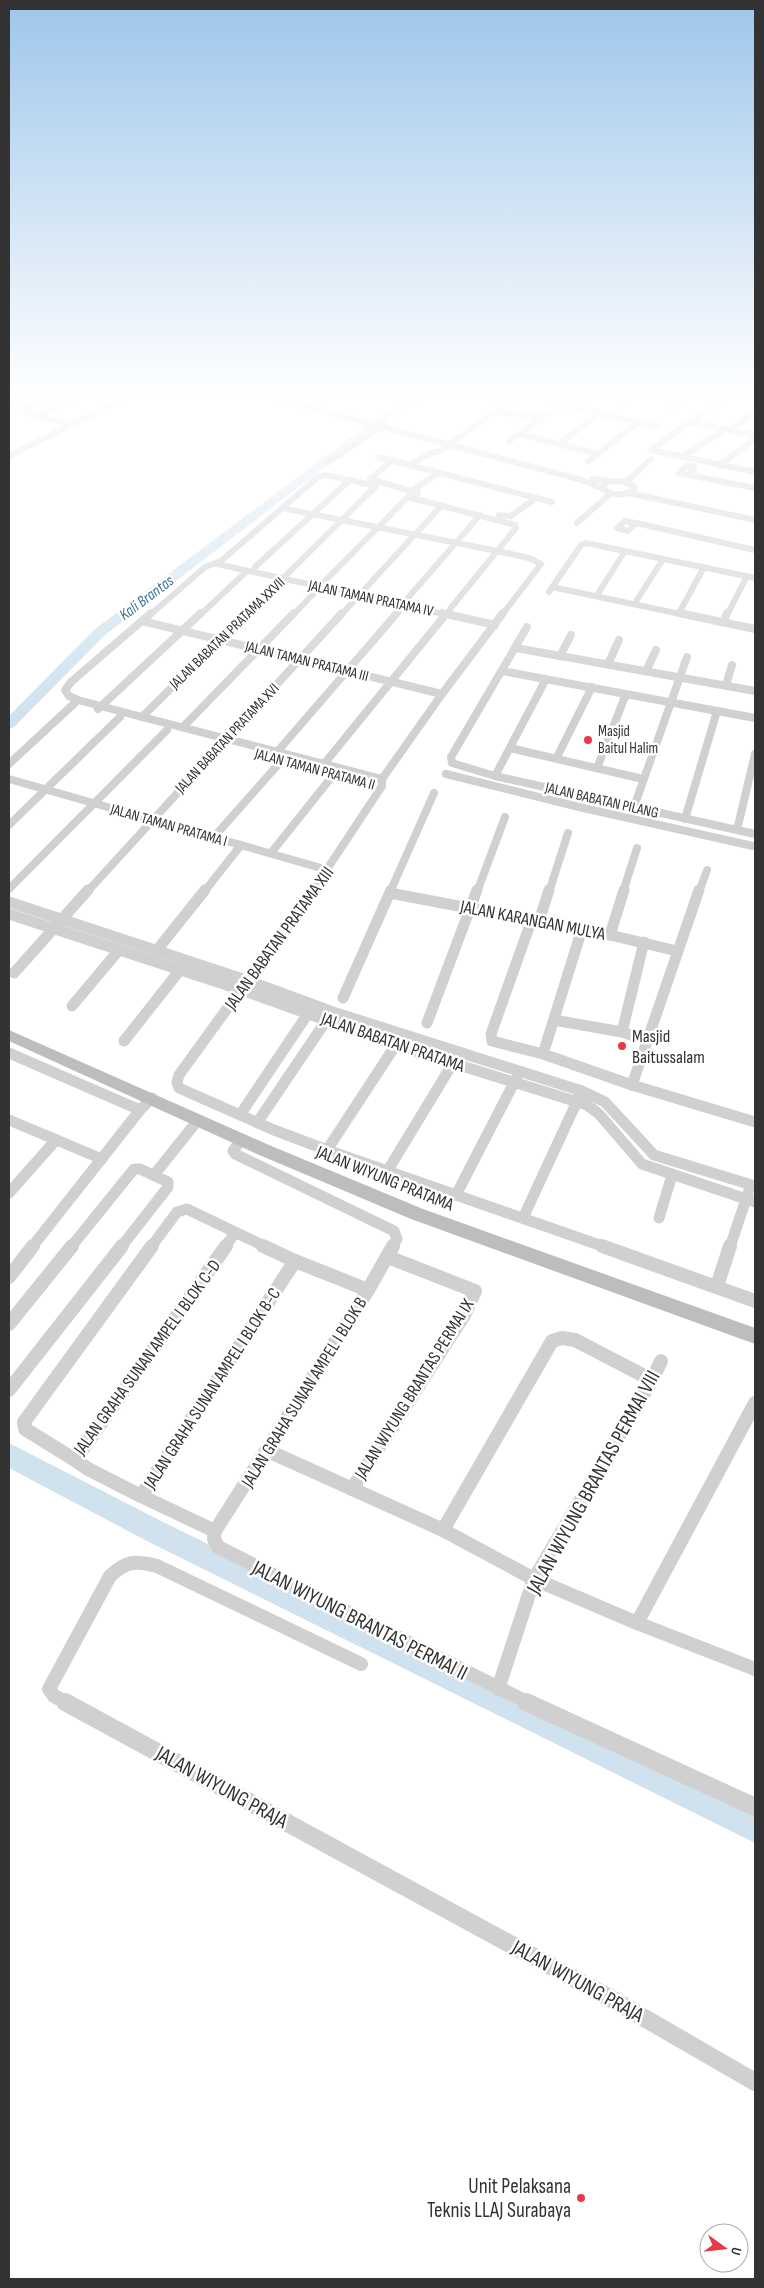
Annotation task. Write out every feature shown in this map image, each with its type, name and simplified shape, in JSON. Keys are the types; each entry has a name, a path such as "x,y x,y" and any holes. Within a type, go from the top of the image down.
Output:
{"street":[{"path":"9,764 75,703 66,693 67,686 205,567 220,561 286,505"},
{"path":"255,567 324,505"},
{"name":"JALAN BABATAN PRATAMA XXVII","path":"142,717 358,505"},
{"path":"183,727 398,505"},
{"path":"324,764 516,527 442,505"},
{"name":"JALAN BABATAN PRATAMA XVI","path":"14,973 151,820 442,505"},
{"path":"455,505 507,517 512,516 527,505"},
{"path":"577,523 598,505"},
{"path":"690,505 755,520"},
{"path":"706,505 755,514"},
{"path":"282,508 497,551"},
{"path":"277,752 480,515"},
{"path":"636,523 755,550"},
{"path":"552,587 581,545 586,543 751,577 725,618"},
{"name":"JALAN BABATAN PRATAMA XIII","path":"180,1088 176,1082 179,1075 328,870 382,782 442,694 541,564 530,558 497,551"},
{"path":"599,592 625,551"},
{"path":"637,600 663,558"},
{"name":"JALAN TAMAN PRATAMA IV","path":"220,561 255,567 285,576 497,622"},
{"name":"JALAN TAMAN PRATAMA IV","path":"220,561 247,571 285,576"},
{"path":"681,611 704,567"},
{"path":"99,709 247,571"},
{"path":"552,587 599,592 755,629"},
{"path":"552,587 755,624"},
{"name":"JALAN TAMAN PRATAMA III","path":"142,622 442,694"},
{"path":"527,627 502,671 755,718"},
{"path":"560,656 571,634"},
{"path":"608,664 619,640"},
{"path":"516,648 755,691"},
{"path":"646,671 656,650"},
{"path":"634,807 687,657"},
{"path":"726,686 732,665"},
{"name":"JALAN BABATAN PILANG","path":"502,671 450,756 450,761 581,802 634,807 755,834"},
{"path":"495,776 546,679"},
{"path":"557,758 592,688"},
{"path":"597,768 626,694"},
{"name":"JALAN TAMAN PRATAMA II","path":"75,703 183,727 282,760 334,774 382,782"},
{"name":"JALAN TAMAN PRATAMA II","path":"99,709 120,718 167,730 277,752 382,782"},
{"path":"685,818 717,711"},
{"path":"9,825 120,718"},
{"path":"9,889 92,803 167,730"},
{"path":"510,748 643,778"},
{"path":"737,830 755,754"},
{"path":"214,837 282,760"},
{"path":"271,853 334,774"},
{"path":"446,774 581,802 754,846"},
{"name":"JALAN TAMAN PRATAMA I","path":"9,780 328,870"},
{"path":"343,998 434,793"},
{"path":"427,1023 505,817"},
{"path":"568,832 491,1034 493,1042 543,1054 632,1085 755,1122"},
{"path":"157,950 241,845"},
{"path":"610,935 637,848"},
{"path":"632,1085 676,951 707,870"},
{"name":"JALAN KARANGAN MULYA","path":"390,893 610,935 676,951"},
{"name":"JALAN BABATAN PRATAMA","path":"9,902 248,981 310,1009"},
{"name":"JALAN BABATAN PRATAMA","path":"9,914 242,990 310,1009 395,1045 452,1063 515,1082 605,1102 654,1155 753,1185"},
{"path":"543,1054 582,930"},
{"path":"622,1032 644,942"},
{"path":"72,1006 119,950"},
{"path":"124,1042 180,970"},
{"path":"240,1115 310,1009"},
{"path":"257,1123 330,1016"},
{"name":"JALAN BABATAN PRATAMA","path":"330,1016 402,1034 459,1052 521,1072 579,1096 594,1109 642,1164 751,1200"},
{"path":"554,1020 622,1032 646,1040"},
{"path":"327,1150 402,1034"},
{"name":"JALAN WIYUNG PRATAMA","path":"9,1035 152,1098 241,1140 417,1214 585,1276 683,1308 755,1336"},
{"path":"388,1170 459,1052"},
{"path":"9,1053 140,1110"},
{"path":"456,1195 521,1072"},
{"name":"JALAN WIYUNG PRATAMA","path":"180,1088 257,1123 327,1150 717,1286 755,1301"},
{"path":"522,1218 579,1096"},
{"path":"9,1277 140,1110 152,1098"},
{"path":"9,1120 55,1141 102,1159"},
{"path":"154,1175 198,1120"},
{"name":"JALAN GRAHA SUNAN AMPEL I BLOK B","path":"215,1532 368,1290 397,1239 394,1231 235,1154 233,1151 241,1140"},
{"path":"9,1193 55,1141"},
{"path":"9,1324 134,1169 140,1169 168,1182 168,1187 9,1390"},
{"path":"659,1218 672,1175"},
{"path":"717,1286 751,1200 753,1185"},
{"name":"JALAN GRAHA SUNAN AMPEL I BLOK C-D","path":"182,1209 186,1209 235,1233 75,1460 25,1429 24,1422 182,1209"},
{"path":"235,1233 295,1261 368,1290"},
{"name":"JALAN WIYUNG BRANTAS PERMAI IX","path":"352,1489 464,1315 475,1291 388,1257"},
{"name":"JALAN GRAHA SUNAN AMPEL I BLOK B-C","path":"215,1532 141,1496 295,1261"},
{"path":"443,1530 552,1341 562,1338 575,1340 652,1380"},
{"name":"JALAN WIYUNG BRANTAS PERMAI VIII","path":"498,1689 534,1579 652,1380 661,1361"},
{"path":"637,1623 755,1402"},
{"path":"266,1450 443,1530 534,1579 637,1623 753,1664"},
{"path":"75,1460 88,1469 141,1496"},
{"name":"JALAN WIYUNG BRANTAS PERMAI II","path":"215,1532 216,1544 222,1551 498,1689 755,1807"},
{"name":"JALAN WIYUNG PRAJA","path":"361,1664 156,1566 131,1560 123,1564 110,1576 49,1689 54,1696 606,1996 755,2082"}],"waterway":[{"name":"Kali Brantas","path":"9,724 100,632 268,505"},
{"path":"9,1455 156,1532 755,1828"}],"place":[{"name":"Masjid Baitul Halim","path":"588,740"},
{"name":"Masjid Baitussalam","path":"622,1046"},
{"name":"Unit Pelaksana Teknis LLAJ Surabaya","path":"581,2198"}]}
